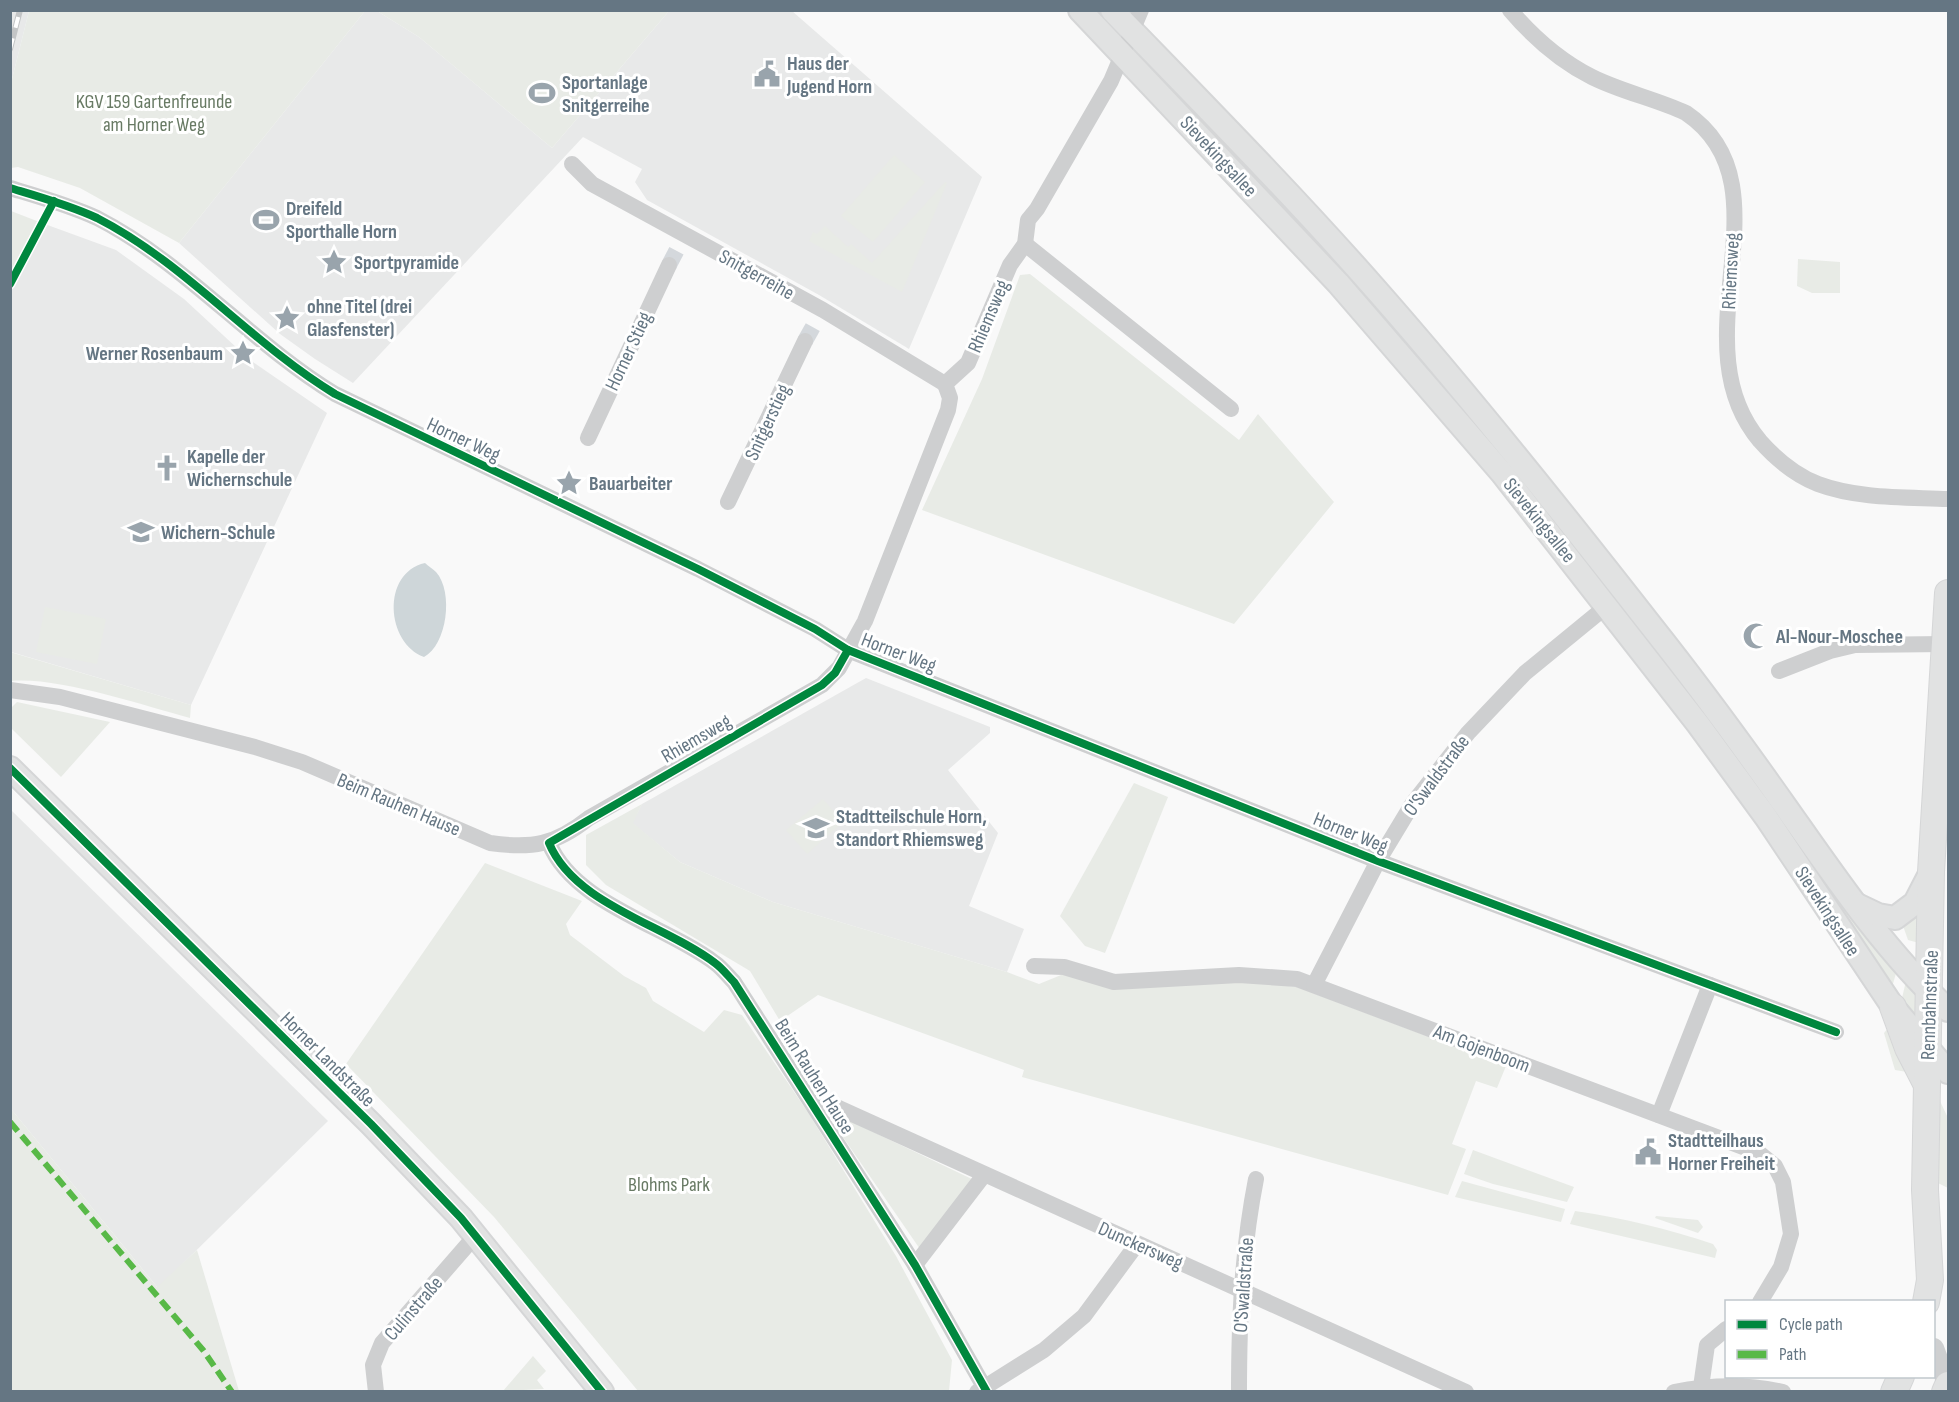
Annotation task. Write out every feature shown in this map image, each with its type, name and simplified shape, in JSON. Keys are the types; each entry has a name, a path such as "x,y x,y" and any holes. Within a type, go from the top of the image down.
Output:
{"main road":[{"name":"Sievekingsallee","path":"1080,10 1123,53 1407,361 1502,473 1616,599 1753,761 1854,904 1930,993 1948,1010"},
{"name":"Sievekingsallee","path":"1112,10 1218,118 1377,291 1502,438 1766,817 1893,1007 1948,1072"},
{"name":"Rennbahnstraße","path":"1926,1300 1930,1280 1925,1190 1931,872 1943,708 1948,593"},
{"name":"Rennbahnstraße","path":"1943,708 1948,733"},
{"name":"Horner Landstraße","path":"10,768 370,1124 476,1235 602,1392"},
{"path":"1854,904 1878,915 1895,918 1915,903 1931,872"},
{"path":"1893,1007 1908,1048 1926,1083"},
{"path":"1928,1048 1936,1038 1948,1033"},
{"path":"1894,1392 1901,1378"},
{"path":"1945,1392 1948,1386"}],"street":[{"name":"Rhiemsweg","path":"549,843 822,685 839,668 865,621 948,410 950,398 945,384 968,363 1010,266 1024,244 1028,220 1037,209 1111,81 1141,10"},
{"name":"Rhiemsweg","path":"1510,10 1537,38 1564,60 1592,76 1686,113 1700,122 1720,144 1728,161 1735,192 1727,336 1729,379 1749,428 1770,452 1801,475 1838,489 1883,495 1948,499"},
{"name":"Snitgerreihe","path":"572,164 592,184 682,240 945,384"},
{"name":"Horner Weg","path":"10,188 54,201 121,232 152,253 300,373 335,394 698,569 815,629 848,650 1378,861 1836,1032"},
{"path":"1024,244 1231,409"},
{"name":"Horner Stieg","path":"588,438 669,265"},
{"name":"Snitgerstieg","path":"728,502 805,341"},
{"name":"O'Swaldstraße","path":"1314,985 1378,861 1413,803 1468,732 1525,673 1616,599"},
{"path":"1779,671 1830,651 1855,645 1946,644"},
{"name":"Beim Rauhen Hause","path":"10,690 60,697 255,747 302,762 490,843 514,846 549,843 561,866 574,879 715,963 746,999 915,1265 982,1390"},
{"name":"Am Gojenboom","path":"1034,966 1065,967 1114,982 1239,975 1277,976 1314,985 1759,1153 1775,1166 1783,1182 1791,1234 1781,1268 1762,1300"},
{"path":"1659,1115 1710,986"},
{"name":"Dunckersweg","path":"815,1108 830,1104 1466,1392"},
{"path":"915,1265 984,1175"},
{"name":"O'Swaldstraße","path":"1239,1392 1241,1290 1245,1243 1256,1179"},
{"name":"Culinstraße","path":"376,1392 373,1365 382,1343 476,1235"},
{"path":"982,1390 1044,1350 1084,1316 1137,1244"},
{"path":"1701,1387 1707,1345 1725,1330"},
{"path":"1935,1351 1948,1386"},
{"path":"1674,1392 1701,1387 1761,1387 1783,1392"}],"shaded area":[{"path":"11,11 29,11 11,83"},
{"path":"365,11 377,11 419,37 552,148 669,11 792,11 982,177 909,349 819,295 647,200 635,182 642,169 583,137 353,383 280,334 179,243"},
{"name":"Wichern-Schule","path":"42,223 116,250 184,299 250,360 327,413 191,705 11,652 11,289"},
{"path":"425,563 436,572 442,581 446,605 443,630 432,651 424,657 411,649 402,638 396,624 394,608 395,593 401,580 411,569"},
{"name":"Stadtteilschule Horn, Standort Rhiemsweg","path":"866,678 990,727 990,733 948,770 998,833 969,906 1024,929 1007,972 773,902 680,862 632,823 642,804"},
{"path":"10,809 328,1121 158,1288 11,1109"}],"green space":[{"name":"KGV 159 Gartenfreunde am Horner Weg","path":"29,10 365,11 179,243 80,188 18,167 11,168 11,83"},
{"name":"Sportanlage Snitgerreihe","path":"377,11 669,11 552,148 419,37"},
{"path":"1224,135 1365,289 1592,560 1584,565 1214,137"},
{"path":"894,155 925,182 873,242 841,216"},
{"path":"945,182 947,183 902,292 809,241 813,232 817,234 825,226 848,247 851,244 872,263"},
{"path":"10,211 42,223 11,289"},
{"path":"1798,259 1840,262 1840,293 1812,293 1797,286"},
{"path":"1030,274 1239,440 1258,414 1334,502 1234,624 922,510 982,379 1020,275"},
{"path":"45,607 106,619 97,664 36,652"},
{"path":"1634,621 1897,970 1892,987 1631,624"},
{"path":"10,652 191,705 190,718 53,683 11,681"},
{"path":"17,702 110,722 61,777 12,729 11,708"},
{"path":"1134,783 1168,797 1105,953 1085,946 1060,916"},
{"path":"823,799 843,822 807,854 786,830"},
{"path":"642,804 633,823 680,862 773,902 1007,972 1039,984 1066,973 1253,982 1297,987 1506,1066 1497,1088 1476,1081 1452,1144 1466,1149 1448,1195 1022,1077 1024,1070 818,995 780,1021 750,971 606,885 586,865 586,835"},
{"name":"Blohms Park","path":"485,863 582,901 566,924 570,935 624,976 646,988 653,1001 704,1032 724,1010 742,1015 809,1114 896,1256 952,1360 949,1391 638,1391 494,1217 346,1064"},
{"path":"1919,914 1919,943 1908,940 1902,923"},
{"path":"1906,981 1917,993 1916,1017 1902,998"},
{"path":"1890,1026 1907,1072 1895,1070 1884,1033"},
{"path":"1939,1099 1948,1118 1948,1188 1936,1182"},
{"path":"11,1109 157,1287 197,1250 239,1391 11,1391"},
{"path":"842,1117 976,1181 922,1252 834,1124"},
{"path":"1473,1150 1574,1187 1567,1202 1493,1184 1464,1174"},
{"path":"1462,1181 1565,1209 1561,1222 1455,1197"},
{"path":"1575,1211 1645,1224 1713,1244 1717,1250 1715,1258 1570,1224"},
{"path":"1656,1216 1698,1220 1703,1227 1698,1233 1655,1218"},
{"path":"533,1356 546,1371 537,1380 544,1389 503,1391"}],"tunnel":[{"path":"669,265 679,246"},
{"path":"805,341 815,323"}],"railway":[{"path":"10,49 20,10"}],"marked path":[{"path":"10,1122 203,1350 232,1392"}],"cycle path":[{"path":"10,188 86,213 129,236 160,257 304,374 335,394 698,569 815,629 848,650 1378,861 1836,1032"},
{"path":"10,284 54,201"},
{"path":"848,650 835,673 822,685 549,843 561,864 578,882 599,898 695,949 718,965 734,982 915,1265 987,1392"},
{"path":"10,768 371,1124 461,1218 602,1392"}],"place":[{"name":"Haus der Jugend Horn","path":"767,74"},
{"name":"Sportanlage Snitgerreihe","path":"542,93"},
{"name":"Dreifeld Sporthalle Horn","path":"266,220"},
{"name":"Sportpyramide","path":"334,262"},
{"name":"ohne Titel (drei Glasfenster)","path":"287,318"},
{"name":"Werner Rosenbaum","path":"243,353"},
{"name":"Kapelle der Wichernschule","path":"167,468"},
{"name":"Bauarbeiter","path":"569,483"},
{"name":"Wichern-Schule","path":"141,532"},
{"name":"Al-Nour-Moschee","path":"1756,636"},
{"name":"Stadtteilschule Horn, Standort Rhiemsweg","path":"816,828"},
{"name":"Stadtteilhaus Horner Freiheit","path":"1648,1152"}]}
